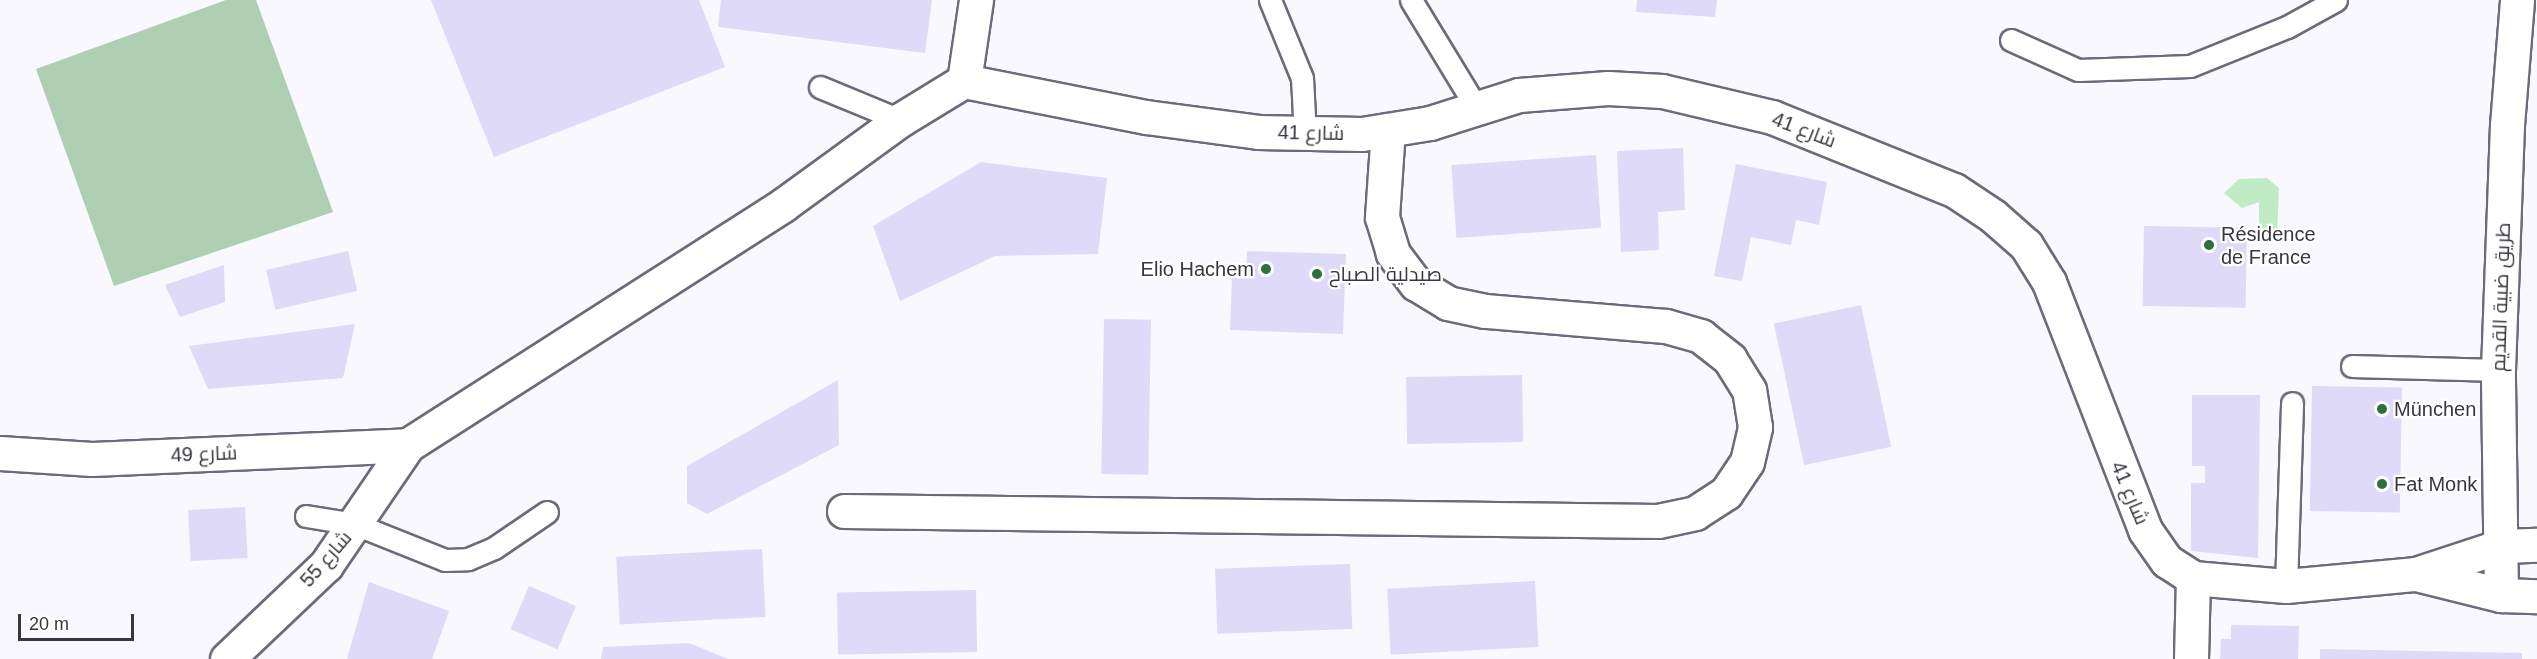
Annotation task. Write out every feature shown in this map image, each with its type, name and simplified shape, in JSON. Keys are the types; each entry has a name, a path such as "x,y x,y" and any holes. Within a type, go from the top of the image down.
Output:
{"street":[{"path":"408,445 783,205 900,120 964,81 976,0"},
{"name":"طريق ضبية القديم","path":"2517,0 2507,125 2498,370 2522,546 2522,595"},
{"name":"شارع 41","path":"964,81 1146,117 1305,135 1388,130 1430,123 1519,95 1564,89 1662,91 1772,117 1954,190 1993,216 2026,245 2044,273 2133,505 2156,548 2167,561 2193,578 2286,586 2416,574 2522,546"},
{"path":"844,511 1658,520 1695,513 1726,493 1747,462 1755,427 1749,390 1730,359 1701,336 1665,326 1485,310 1448,303 1416,284 1393,253 1382,217 1388,130"},
{"name":"شارع 49","path":"0,453 92,459 408,445"},
{"name":"شارع 55","path":"227,659 326,565 408,445"},
{"name":"شارع 41","path":"2416,574 2522,595"},
{"path":"2191,659 2193,578"}],"lane":[{"path":"1270,0 1302,78 1305,135"},
{"path":"1411,0 1476,107"},
{"path":"2012,40 2078,69 2190,66 2287,27 2336,0"},
{"path":"820,87 900,120"},
{"path":"2352,366 2498,370"},
{"path":"2286,586 2292,403"},
{"path":"306,516 355,524 419,553 445,560 468,559 494,548 547,512"}],"shaded area":[{"path":"226,0 256,0 333,212 114,286 36,69"},
{"path":"2267,178 2279,188 2277,234 2264,238 2259,233 2259,202 2242,208 2224,193 2239,179"}],"building":[{"path":"431,0 699,0 725,67 494,157"},
{"path":"721,0 932,0 925,53 718,27"},
{"path":"1637,0 1717,0 1715,17 1636,12"},
{"path":"1683,148 1685,210 1658,212 1659,250 1621,252 1617,151"},
{"path":"1596,155 1601,228 1456,238 1451,165"},
{"path":"981,162 1107,178 1098,254 995,256 900,301 873,226"},
{"path":"1736,164 1827,182 1819,225 1796,220 1791,245 1751,237 1742,281 1714,276"},
{"path":"2144,226 2247,228 2246,308 2143,306"},
{"path":"348,251 357,291 275,310 266,270"},
{"path":"1247,251 1346,254 1343,334 1230,330 1232,278 1246,278"},
{"path":"224,265 225,302 180,317 165,285"},
{"path":"1861,305 1891,447 1804,465 1774,324"},
{"path":"1104,319 1151,320 1148,475 1101,474"},
{"path":"355,324 343,378 208,389 189,346"},
{"path":"1522,375 1523,442 1407,444 1406,377"},
{"path":"838,380 839,445 707,514 687,503 687,466"},
{"path":"2312,386 2402,388 2400,513 2310,511"},
{"path":"2192,395 2260,395 2258,558 2191,551 2191,483 2205,483 2205,466 2192,466"},
{"path":"245,507 248,558 191,561 188,510"},
{"path":"762,549 766,617 620,625 616,557"},
{"path":"1350,564 1352,629 1217,634 1215,569"},
{"path":"1535,581 1538,647 1391,655 1387,589"},
{"path":"369,582 449,611 432,659 347,659"},
{"path":"529,586 576,606 558,649 511,629"},
{"path":"976,590 977,652 838,654 837,592"},
{"path":"2231,625 2299,626 2298,659 2220,659 2221,639 2231,639"},
{"path":"689,643 728,659 601,659 603,647"},
{"path":"2320,649 2522,653 2522,659 2320,659"}],"place":[{"name":"Résidence de France","path":"2209,245"},
{"name":"Elio Hachem","path":"1266,269"},
{"name":"صيدلية الصباح","path":"1317,274"},
{"name":"München","path":"2382,409"},
{"name":"Fat Monk","path":"2382,484"}]}
